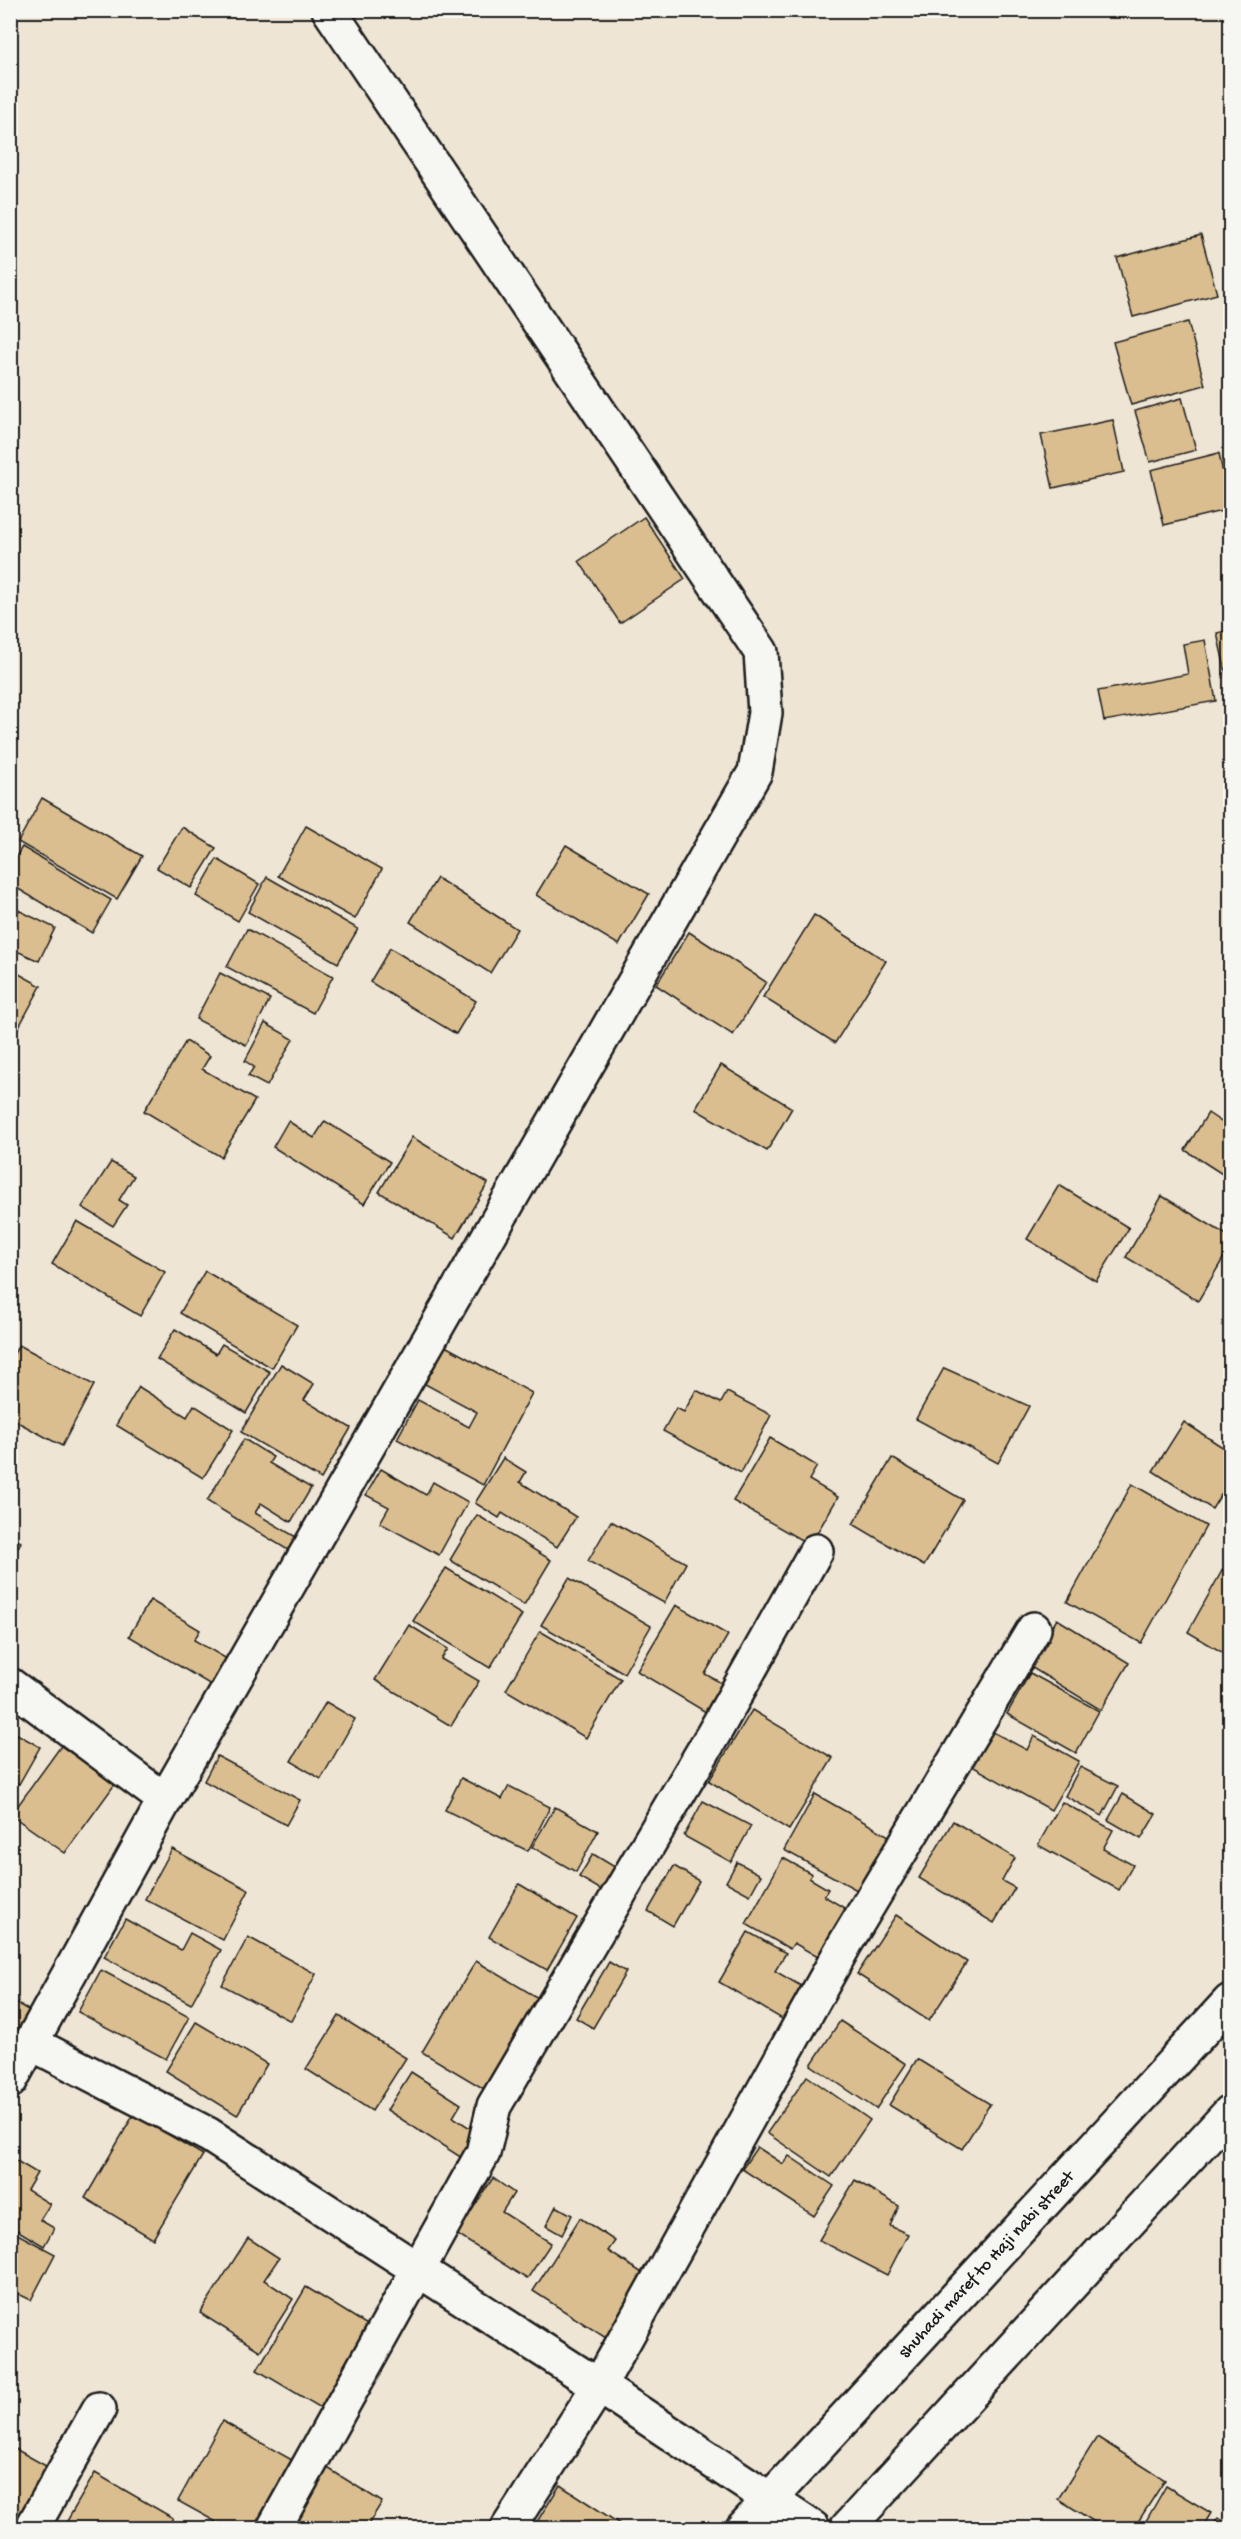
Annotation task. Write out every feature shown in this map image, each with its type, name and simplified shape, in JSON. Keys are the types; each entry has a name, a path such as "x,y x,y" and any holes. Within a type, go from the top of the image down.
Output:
{"street":[{"path":"10,2081 165,1800 755,772 765,714 761,652 329,10"},
{"path":"274,2529 483,2153 494,2106 714,1733 816,1551"},
{"path":"508,2529 599,2386 845,1944 1034,1629"},
{"path":"10,1684 165,1800"},
{"name":"shuhadi maref to Haji nabi street","path":"743,2529 1230,2001"},
{"path":"32,2043 209,2135 599,2386 813,2529"},
{"path":"847,2529 1230,2112"},
{"path":"32,2529 99,2409"}],"building":[{"path":"1201,235 1217,294 1133,317 1117,258"},
{"path":"1188,322 1205,385 1131,405 1113,342"},
{"path":"1182,398 1196,450 1150,462 1135,411"},
{"path":"1113,420 1124,472 1053,488 1041,435"},
{"path":"1219,453 1230,509 1164,525 1151,470"},
{"path":"644,517 685,579 620,623 579,561"},
{"path":"1230,630 1230,691 1217,633"},
{"path":"1205,640 1216,701 1104,721 1098,691 1188,674 1183,644"},
{"path":"42,798 142,856 117,899 18,842"},
{"path":"306,826 382,869 355,919 278,876"},
{"path":"182,827 216,848 191,888 157,868"},
{"path":"566,845 649,894 619,945 536,895"},
{"path":"22,847 111,900 92,933 10,884 10,866"},
{"path":"217,859 259,884 238,921 196,896"},
{"path":"267,877 358,929 338,963 248,912"},
{"path":"437,878 517,929 490,973 410,922"},
{"path":"10,906 55,928 39,961 10,948"},
{"path":"814,915 886,961 835,1043 763,997"},
{"path":"247,929 333,976 313,1013 227,967"},
{"path":"689,932 766,982 733,1035 656,985"},
{"path":"390,948 476,1001 456,1034 370,982"},
{"path":"10,969 41,986 14,1036 10,1034"},
{"path":"220,973 270,999 246,1045 196,1019"},
{"path":"265,1023 293,1039 267,1086 248,1076 254,1067 245,1061"},
{"path":"186,1041 210,1056 202,1069 255,1100 221,1157 144,1111"},
{"path":"721,1065 792,1108 767,1151 695,1109"},
{"path":"1208,1113 1230,1128 1230,1179 1185,1150"},
{"path":"288,1121 314,1138 325,1121 390,1162 364,1204 273,1147"},
{"path":"412,1137 488,1183 455,1238 379,1192"},
{"path":"111,1162 134,1176 119,1200 127,1205 113,1226 82,1207"},
{"path":"1059,1185 1129,1228 1096,1281 1027,1239"},
{"path":"1162,1196 1230,1237 1230,1247 1198,1301 1126,1257"},
{"path":"77,1221 165,1272 140,1316 52,1264"},
{"path":"205,1271 297,1325 272,1368 180,1313"},
{"path":"175,1329 216,1354 222,1344 270,1372 246,1413 157,1359"},
{"path":"19,1345 94,1385 62,1446 10,1418 10,1360"},
{"path":"445,1346 532,1393 483,1485 397,1439 418,1400 469,1427 477,1412 425,1384"},
{"path":"281,1364 314,1384 304,1400 351,1428 321,1479 241,1432"},
{"path":"944,1368 1029,1406 998,1463 916,1419"},
{"path":"139,1387 187,1417 194,1405 233,1430 203,1478 116,1425"},
{"path":"696,1390 721,1403 727,1392 771,1415 741,1473 663,1431 676,1408 684,1412"},
{"path":"1184,1422 1230,1452 1230,1480 1212,1509 1153,1471"},
{"path":"770,1438 817,1466 809,1480 838,1497 810,1545 733,1501"},
{"path":"244,1439 273,1457 269,1463 311,1488 291,1522 261,1503 255,1513 296,1537 288,1550 207,1501"},
{"path":"503,1458 526,1472 520,1482 576,1517 557,1547 502,1513 499,1518 475,1503"},
{"path":"892,1458 963,1500 924,1566 853,1524"},
{"path":"381,1469 426,1495 433,1482 468,1502 439,1555 380,1523 389,1507 366,1495"},
{"path":"1132,1484 1206,1526 1141,1643 1067,1602"},
{"path":"477,1515 551,1560 524,1605 450,1560"},
{"path":"611,1521 686,1563 664,1603 588,1561"},
{"path":"10,1536 21,1542 10,1562"},
{"path":"446,1568 522,1615 490,1668 413,1621"},
{"path":"1223,1569 1230,1573 1230,1657 1188,1632"},
{"path":"569,1578 651,1626 624,1673 541,1625"},
{"path":"150,1600 200,1630 194,1640 227,1659 211,1685 129,1636"},
{"path":"676,1605 728,1635 705,1674 736,1691 719,1720 637,1671"},
{"path":"1057,1619 1129,1663 1101,1710 1029,1666"},
{"path":"409,1625 448,1649 441,1659 479,1681 451,1726 375,1680"},
{"path":"540,1631 621,1679 586,1738 506,1690"},
{"path":"1030,1673 1099,1711 1076,1753 1007,1714"},
{"path":"326,1702 355,1719 321,1779 291,1761"},
{"path":"752,1710 833,1758 789,1830 709,1781"},
{"path":"10,1730 40,1747 19,1784 10,1779"},
{"path":"991,1731 1027,1750 1034,1736 1079,1761 1051,1810 972,1766"},
{"path":"61,1746 115,1784 65,1853 11,1815"},
{"path":"217,1756 300,1800 286,1825 204,1781"},
{"path":"1080,1767 1118,1786 1102,1816 1065,1796"},
{"path":"461,1778 502,1799 509,1786 550,1807 528,1851 445,1810"},
{"path":"815,1794 896,1840 866,1895 784,1850"},
{"path":"1123,1794 1156,1814 1141,1839 1108,1820"},
{"path":"703,1801 751,1826 731,1862 684,1836"},
{"path":"1062,1802 1113,1830 1103,1849 1133,1865 1119,1890 1038,1845"},
{"path":"555,1807 598,1831 576,1872 532,1847"},
{"path":"953,1821 1015,1858 1002,1881 1015,1888 994,1923 919,1878"},
{"path":"172,1849 249,1890 223,1940 145,1899"},
{"path":"593,1854 623,1872 610,1895 579,1877"},
{"path":"783,1858 812,1874 809,1878 828,1889 824,1896 851,1912 823,1960 794,1943 790,1949 746,1924"},
{"path":"737,1862 761,1875 750,1895 726,1882"},
{"path":"674,1866 699,1881 673,1926 648,1911"},
{"path":"519,1884 577,1918 547,1970 489,1937"},
{"path":"896,1915 967,1962 929,2021 857,1974"},
{"path":"125,1919 181,1950 190,1933 221,1950 191,2004 104,1957"},
{"path":"748,1932 786,1953 775,1971 808,1990 789,2023 719,1982"},
{"path":"248,1937 316,1974 291,2021 222,1985"},
{"path":"476,1961 545,2002 491,2093 422,2052"},
{"path":"609,1962 626,1972 593,2028 576,2018"},
{"path":"101,1970 189,2017 166,2059 78,2012"},
{"path":"10,1999 33,2013 10,2049"},
{"path":"339,2016 406,2058 372,2111 306,2069"},
{"path":"840,2021 906,2064 876,2109 811,2065"},
{"path":"196,2022 267,2064 237,2115 166,2071"},
{"path":"917,2059 990,2104 962,2149 889,2105"},
{"path":"411,2072 461,2104 453,2117 481,2135 465,2160 387,2110"},
{"path":"807,2076 870,2120 831,2177 767,2133"},
{"path":"134,2114 203,2155 153,2239 85,2198"},
{"path":"757,2147 783,2164 789,2156 834,2186 814,2216 742,2169"},
{"path":"10,2157 37,2173 27,2190 50,2204 40,2220 54,2228 44,2246 10,2226"},
{"path":"493,2178 514,2193 502,2212 551,2243 527,2279 456,2234"},
{"path":"855,2180 899,2206 890,2226 908,2234 887,2275 819,2240"},
{"path":"556,2206 572,2215 562,2235 546,2226"},
{"path":"580,2218 615,2241 608,2251 650,2278 609,2340 533,2291"},
{"path":"10,2230 55,2254 31,2300 10,2290"},
{"path":"248,2238 279,2258 264,2280 293,2299 260,2351 200,2313"},
{"path":"306,2287 369,2326 321,2408 257,2370"},
{"path":"222,2421 292,2460 254,2528 227,2528 178,2501"},
{"path":"1097,2437 1165,2480 1134,2528 1104,2528 1058,2499"},
{"path":"10,2446 55,2471 18,2528 10,2524"},
{"path":"326,2467 382,2502 366,2528 288,2528"},
{"path":"95,2473 173,2518 167,2528 63,2528"},
{"path":"560,2485 626,2528 533,2528"},
{"path":"1166,2486 1211,2513 1202,2528 1142,2528"},
{"path":"1218,2518 1230,2526 1230,2528 1211,2528"}]}
